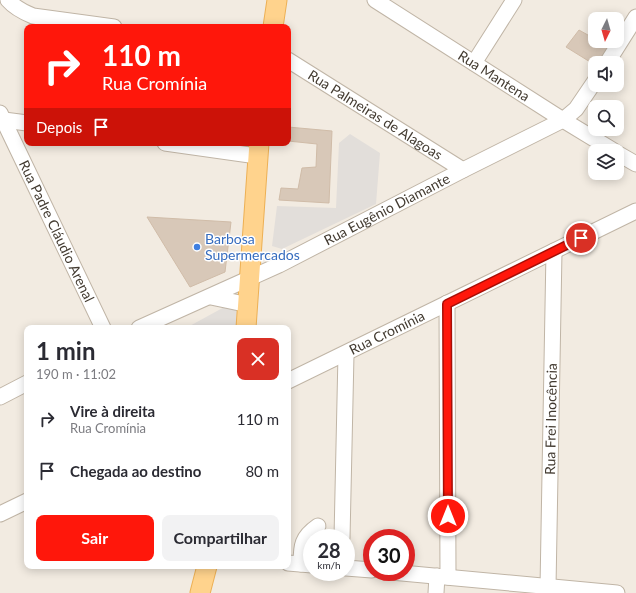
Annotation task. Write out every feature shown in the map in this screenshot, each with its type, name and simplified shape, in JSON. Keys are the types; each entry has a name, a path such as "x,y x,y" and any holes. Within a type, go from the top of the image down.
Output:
{"main road":[{"path":"273,24 277,0"},
{"path":"246,325 249,304 258,150"},
{"path":"200,593 206,569"}],"street":[{"path":"8,0 13,6 33,16 92,24"},
{"path":"474,63 514,0"},
{"name":"Rua Mantena","path":"377,1 602,144"},
{"path":"611,56 636,17"},
{"name":"Rua Palmeiras de Alagoas","path":"291,62 463,170"},
{"name":"Rua Eugênio Diamante","path":"146,325 211,297 279,265 563,120 576,109 588,91"},
{"path":"1,118 24,122"},
{"name":"Rua Padre Cláudio Arenal","path":"1,118 102,325"},
{"path":"205,146 258,150"},
{"path":"624,157 636,164"},
{"name":"Rua Cromínia","path":"291,380 636,211"},
{"name":"Rua Frei Inocência","path":"548,587 554,251"},
{"path":"211,297 249,304"},
{"path":"436,593 443,576 447,304"},
{"path":"342,529 346,354"},
{"path":"1,395 24,384"},
{"path":"0,514 24,502"},
{"path":"300,564 303,542 309,533 318,526"},
{"path":"415,574 617,593"}],"shaded area":[{"name":"Barbosa Supermercados","path":"350,134 380,153 376,204 282,249 272,246 277,206 336,208 339,143"},
{"name":"Barbosa Supermercados","path":"228,305 238,308 238,325 191,325"}],"building":[{"path":"579,30 588,35 588,48 611,48 606,56 588,56 588,61 566,47"},
{"path":"291,127 332,131 329,203 279,200 281,188 298,189 302,168 316,167 317,144 291,141"},
{"name":"Barbosa Supermercados","path":"147,217 231,222 225,272 190,287"}],"place":[{"name":"Barbosa Supermercados","path":"197,247"}],"route":[{"path":"448,516 447,304 581,238"}]}
